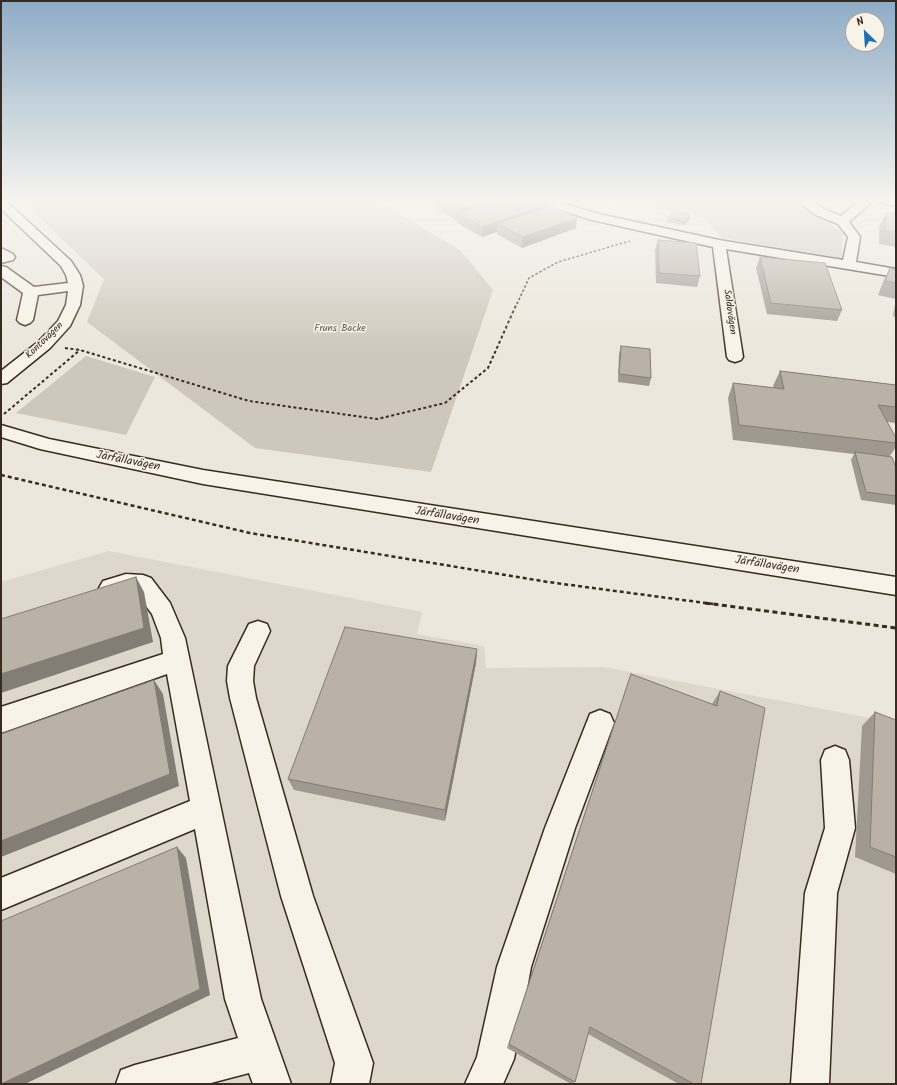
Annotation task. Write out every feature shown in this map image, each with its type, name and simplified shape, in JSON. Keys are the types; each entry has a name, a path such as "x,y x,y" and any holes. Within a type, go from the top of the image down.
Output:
{"street":[{"path":"1,270 31,292 76,286 73,275 66,264 52,251"},
{"name":"Saldovägen","path":"720,251 735,357"},
{"path":"760,251 896,273"},
{"path":"849,265 852,251"},
{"path":"1,252 8,257 1,259"},
{"name":"Kontovägen","path":"1,379 44,345 65,323 73,305 76,286"},
{"path":"25,320 31,292"},
{"name":"Järfällavägen","path":"1,431 47,446 204,477 428,514 896,586"},
{"path":"90,594 126,583 143,584 162,610 173,638 243,999 266,1068 135,1084"},
{"path":"258,631 241,666 240,682 243,698 297,896 354,1063 350,1084"},
{"path":"1,720 177,660"},
{"path":"484,1084 495,1059 514,967 560,828 600,723"},
{"path":"810,1084 821,894 840,828 835,760"},
{"path":"1,894 206,809"}],"path":[{"path":"1,417 80,350 249,401 377,419 445,403 488,368 529,278 558,262 597,251"},
{"path":"1,475 250,533 548,582 896,628"}],"shaded area":[{"path":"109,551 422,612 417,634 484,646 486,668 604,667 896,723 896,1084 1,1084 1,582"}],"green space":[{"name":"Fruns Backe","path":"74,251 460,251 493,290 431,472 255,448 87,322 104,279"},
{"path":"797,251 842,251 841,258"},
{"path":"86,356 155,377 126,435 16,413"}],"building":[{"path":"658,251 697,251 700,276 659,273"},
{"path":"760,257 825,263 842,310 771,303"},
{"path":"890,268 896,270 896,283 885,281"},
{"path":"621,346 650,349 651,378 619,374"},
{"path":"780,371 896,385 896,407 878,405 896,438 896,443 739,425 733,383 784,389"},
{"path":"855,452 892,457 896,468 896,496 866,492"},
{"path":"136,577 144,628 1,674 1,619"},
{"path":"345,627 477,649 445,810 288,779"},
{"path":"631,674 717,706 720,691 765,708 701,1084 694,1084 590,1027 575,1082 509,1044"},
{"path":"154,680 170,774 1,841 1,734"},
{"path":"875,712 896,720 896,857 870,847"},
{"path":"177,847 200,989 1,1084 1,921"}]}
